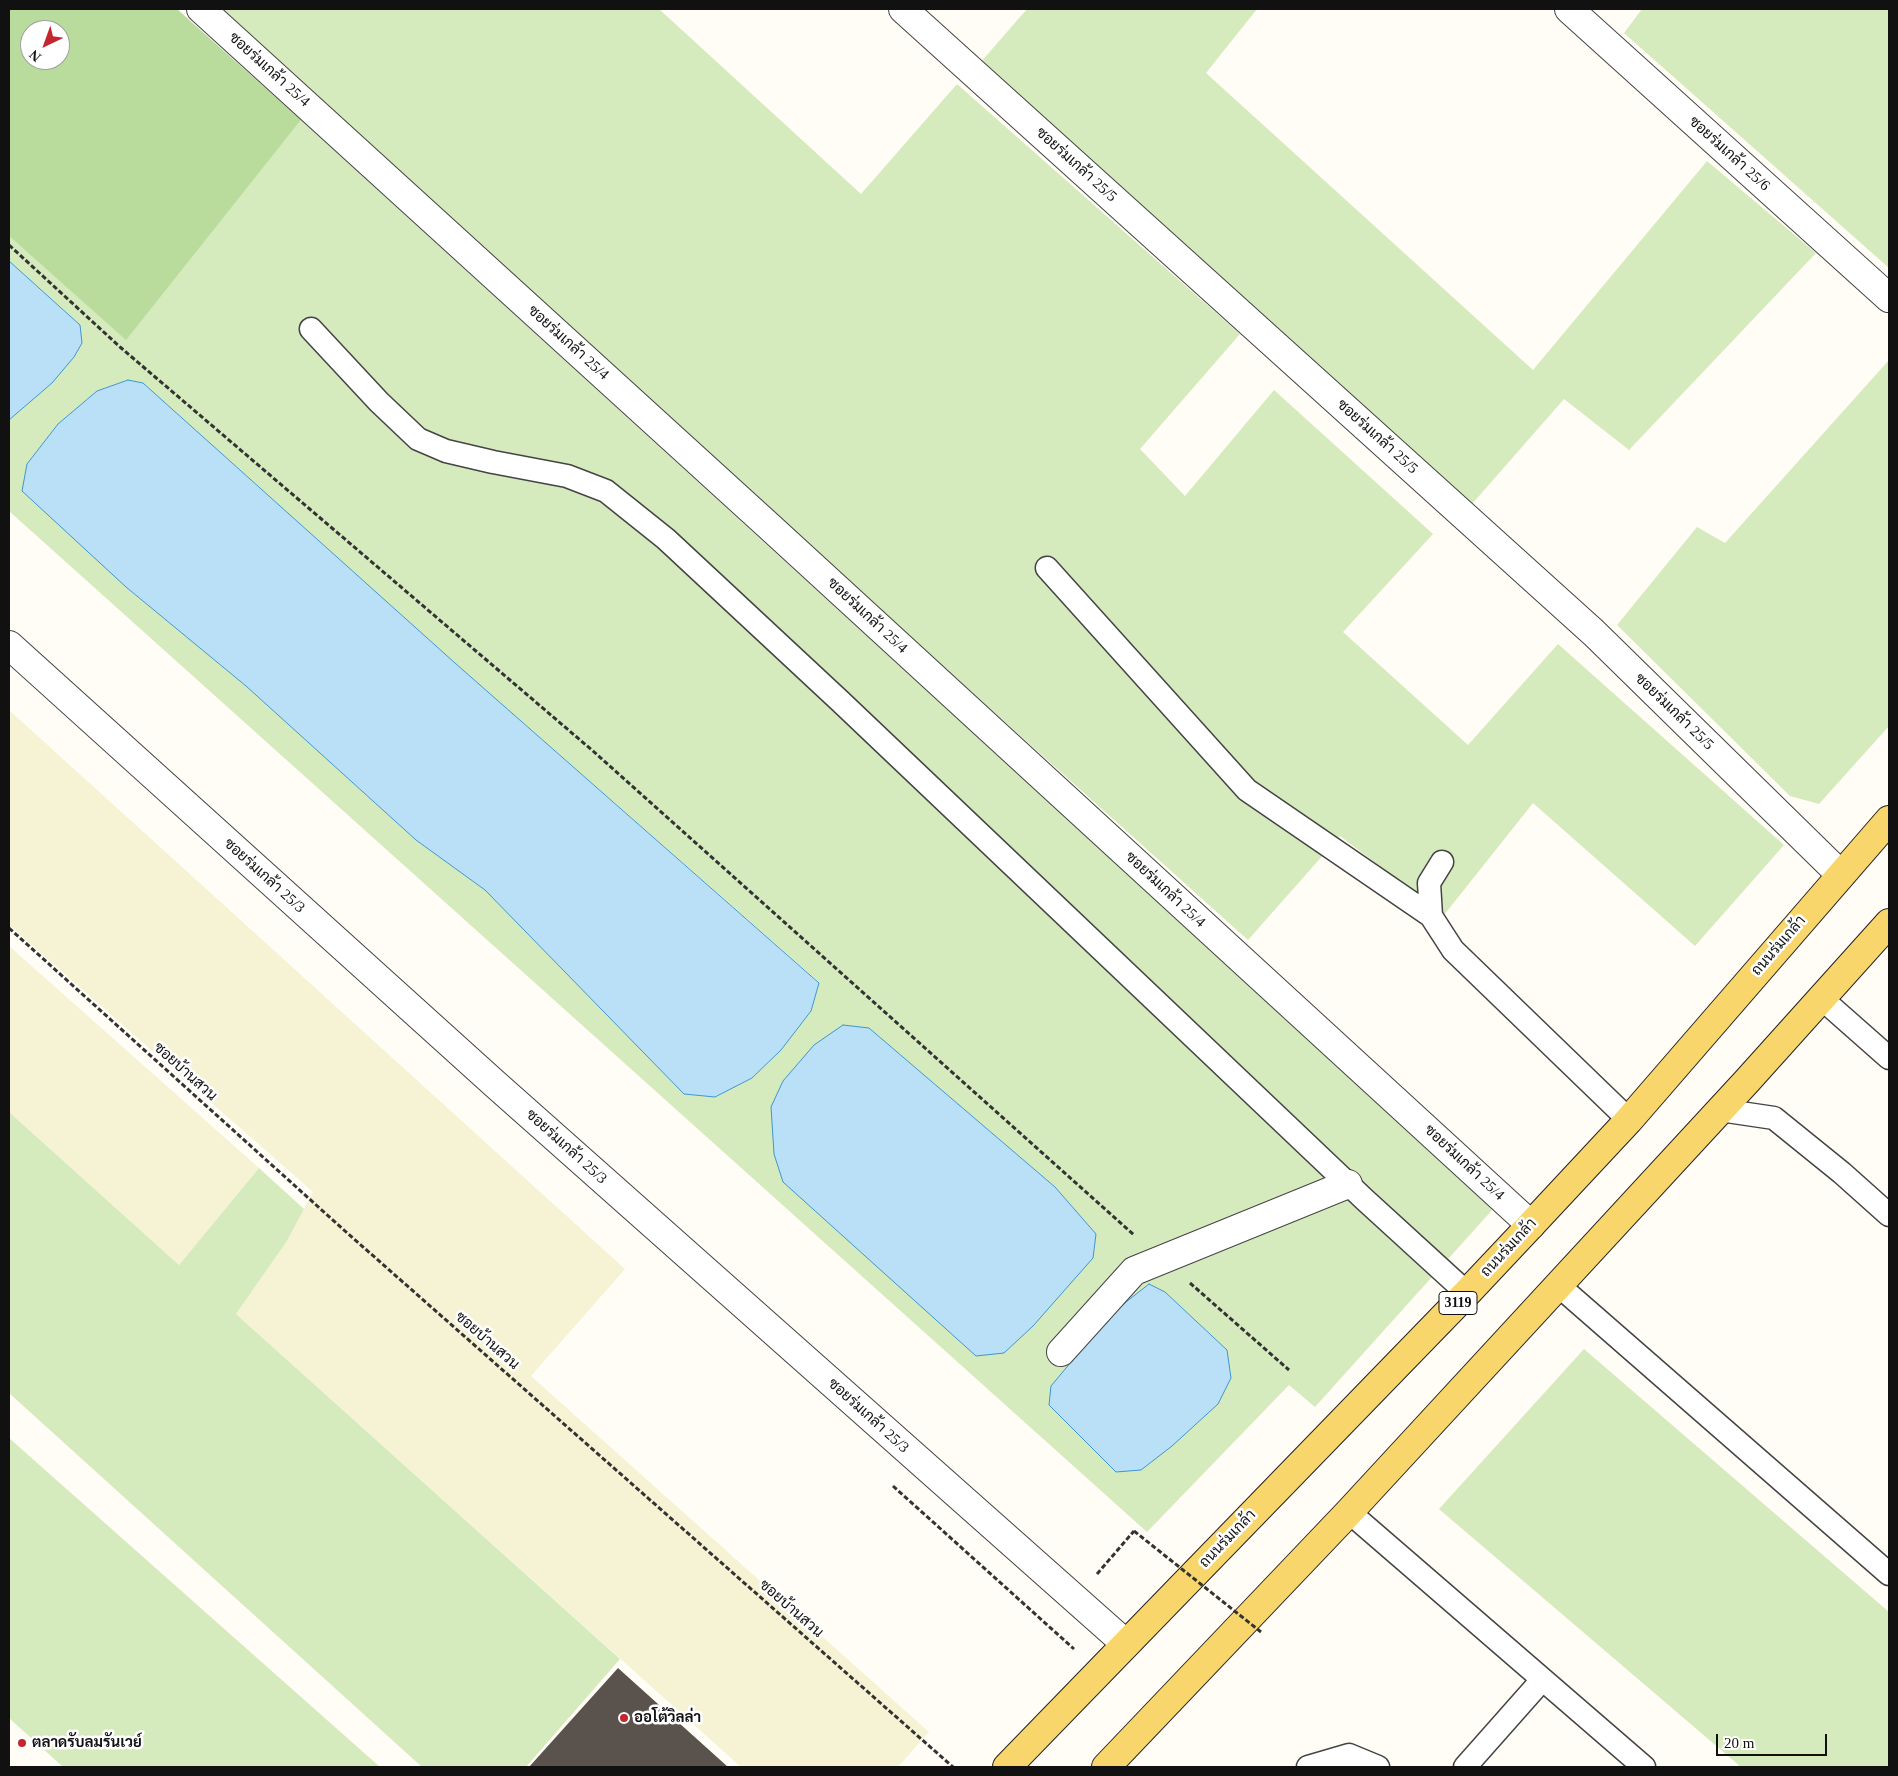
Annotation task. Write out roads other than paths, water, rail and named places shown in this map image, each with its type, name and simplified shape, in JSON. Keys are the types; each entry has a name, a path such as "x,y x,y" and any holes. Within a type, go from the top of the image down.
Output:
{"main road":[{"name":"ถนนร่มเกล้า","path":"1007,1767 1467,1294 1629,1120 1889,820"},
{"path":"1106,1767 1349,1512 1821,998 1887,931"}],"street":[{"name":"ซอยร่มเกล้า 25/4","path":"201,9 720,481 1531,1225"},
{"name":"ซอยร่มเกล้า 25/5","path":"903,9 1594,633 1841,875"},
{"name":"ซอยร่มเกล้า 25/6","path":"1569,9 1889,298"},
{"name":"ซอยร่มเกล้า 25/3","path":"9,645 495,1084 1126,1644"},
{"path":"1061,1352 1134,1271 1348,1184"}],"lane":[{"path":"311,329 379,402 418,439 446,451 567,476 606,491 666,539 840,701 1348,1184 1467,1294"},
{"path":"1047,568 1247,790 1430,916 1453,950 1629,1120"},
{"path":"1430,916 1429,884 1442,862"},
{"path":"1821,998 1889,1058"},
{"path":"1720,1110 1774,1118 1842,1173 1889,1215"},
{"path":"1558,1285 1889,1574"},
{"path":"1349,1512 1644,1767"},
{"path":"1465,1767 1542,1680"},
{"path":"1308,1767 1349,1755 1378,1767"}],"water":[{"path":"9,261 80,325 82,343 74,357 52,383 9,420"},
{"path":"128,380 143,383 455,663 819,983 811,1011 781,1050 752,1078 715,1097 684,1094 485,890 416,840 246,686 126,587 22,491 27,464 58,424 97,391"},
{"path":"843,1025 869,1028 1055,1187 1096,1234 1093,1258 1033,1326 1004,1353 976,1356 783,1182 774,1154 771,1107 783,1081 814,1045"},
{"path":"1149,1284 1165,1292 1227,1350 1231,1378 1218,1404 1172,1446 1141,1470 1116,1472 1049,1405 1051,1386 1112,1313"}],"place":[{"name":"ออโต้วิลล่า","path":"624,1718"},
{"name":"ตลาดรับลมรันเวย์","path":"22,1743"}]}
